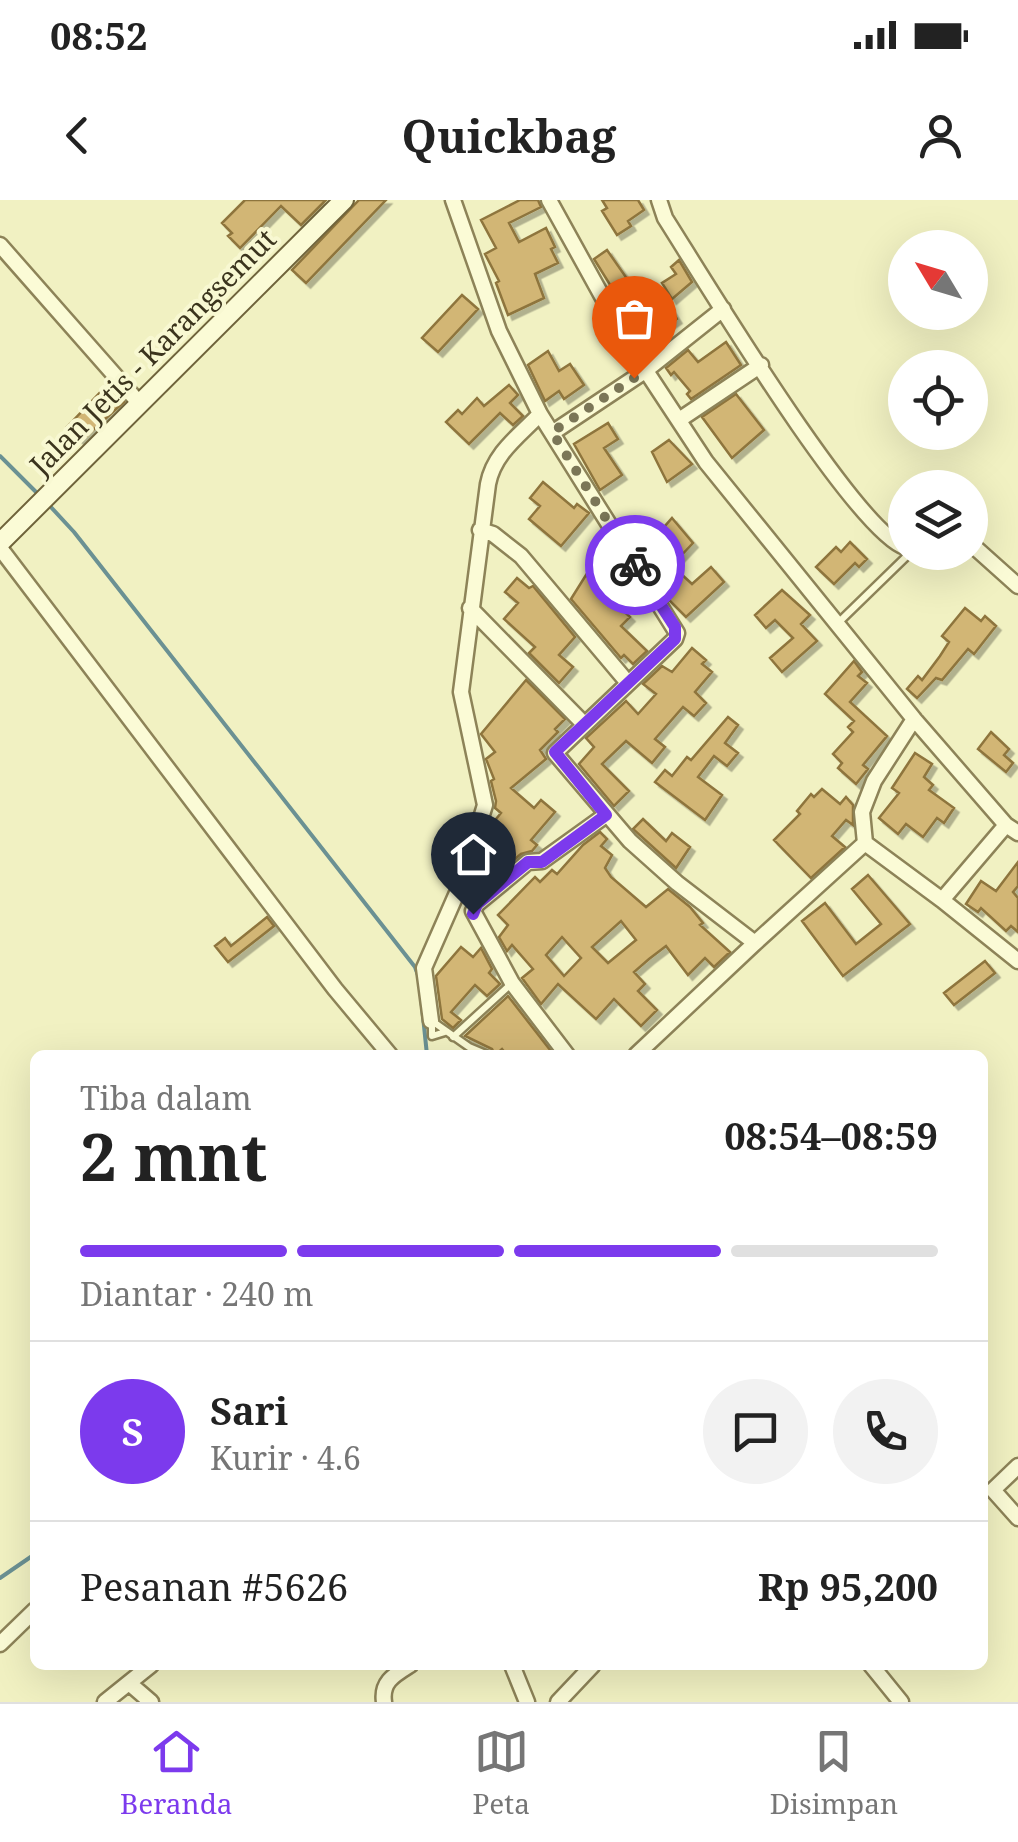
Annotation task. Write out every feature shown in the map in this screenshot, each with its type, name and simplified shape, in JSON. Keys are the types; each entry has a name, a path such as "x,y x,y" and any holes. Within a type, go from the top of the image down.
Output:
{"main road":[{"name":"Jalan Jetis - Karangsemut","path":"0,546 344,200"}],"street":[{"path":"549,200 645,371 706,462 914,719 1015,830 942,900"},
{"path":"659,200 665,218 836,479 888,539"},
{"path":"459,202 500,331 540,414 677,633 555,752 606,815 662,871 755,943"},
{"path":"0,244 140,404"},
{"path":"552,432 645,371 723,309"},
{"path":"678,420 761,365"},
{"path":"432,1020 424,968 465,872 484,805 461,692 480,530 495,461 540,414"},
{"path":"480,530 493,534 521,556 628,682"},
{"path":"0,546 214,824 335,989 386,1050"},
{"path":"988,559 1018,586"},
{"path":"470,608 583,723"},
{"path":"914,719 874,781 862,812 865,843 1018,961"},
{"path":"563,1050 512,983 474,916 474,908 528,862 542,862 606,815"},
{"path":"641,1050 865,843"},
{"path":"1018,1466 992,1490 1018,1518"},
{"path":"0,1644 30,1615"},
{"path":"105,1702 145,1670"},
{"path":"384,1702 386,1682 403,1670"},
{"path":"514,1670 527,1702"},
{"path":"558,1702 588,1670"},
{"path":"875,1670 900,1702"},
{"path":"129,1683 151,1702"}],"lane":[{"path":"837,624 892,570"},
{"path":"432,1020 432,1036 450,1034 512,983"},
{"path":"450,1034 479,1050"}],"building":[{"path":"245,200 326,200 301,225 281,206 240,248 222,223"},
{"path":"359,200 386,200 306,283 292,270"},
{"path":"520,200 538,200 541,207 509,223 519,242 546,228 558,263 535,274 544,298 508,315 496,283 499,281 485,254 496,248 481,220"},
{"path":"602,200 638,200 644,210 617,235 602,211 607,208"},
{"path":"607,250 646,306 663,297 677,319 668,325 661,314 644,323 631,298 622,304 594,259"},
{"path":"679,260 692,282 672,299 662,283 676,274 671,267"},
{"path":"462,295 478,309 438,352 422,338"},
{"path":"726,342 741,365 691,399 687,394 690,391 666,368 688,350 698,362"},
{"path":"548,351 559,371 570,364 584,385 564,399 559,391 545,401 528,365"},
{"path":"108,384 124,402 81,441 67,427"},
{"path":"509,385 518,395 510,403 523,416 513,425 500,413 469,444 446,422 458,410 462,414 477,398 484,406"},
{"path":"736,394 764,430 732,458 702,417"},
{"path":"608,423 618,439 604,448 622,475 600,490 574,444"},
{"path":"669,440 692,464 667,482 652,452"},
{"path":"543,482 574,508 577,504 589,513 561,546 529,519 540,506 530,498"},
{"path":"672,518 693,543 676,561 665,550 670,545 658,534"},
{"path":"850,542 867,559 859,567 855,563 834,584 816,567 836,547 841,552"},
{"path":"614,558 627,574 608,596 630,617 621,626 647,651 633,664 624,655 621,658 571,599 586,575 593,582"},
{"path":"668,562 692,584 711,567 724,582 686,617 669,600 655,577"},
{"path":"517,578 529,588 533,586 575,637 559,655 573,667 559,683 529,653 535,647 504,619 518,603 505,592"},
{"path":"782,590 810,615 801,624 817,641 782,672 770,658 793,638 775,620 766,628 755,615"},
{"path":"965,608 981,621 985,616 996,626 974,654 968,649 942,680 936,678 917,698 907,689 918,676 922,680 940,656 949,642 942,636"},
{"path":"692,648 706,660 702,664 712,672 695,692 706,703 694,716 683,707 655,739 665,747 652,763 626,741 602,764 629,791 614,806 579,764 594,747 586,738 626,701 638,714 656,694 643,684 662,666 672,672"},
{"path":"854,661 862,672 858,676 867,683 850,702 887,736 863,765 868,769 856,784 838,768 842,763 833,754 853,732 848,727 854,721 825,694"},
{"path":"526,680 565,719 540,750 546,759 511,788 534,808 541,800 555,812 531,840 537,845 532,851 521,854 504,868 495,861 490,868 479,859 494,827 491,825 501,813 495,808 491,781 494,779 486,759 495,752 481,734"},
{"path":"728,717 738,725 725,743 738,753 727,766 714,756 698,777 722,795 705,820 655,782 665,770 672,776 687,757 691,760"},
{"path":"991,732 1009,749 1004,755 1013,763 1006,772 978,749"},
{"path":"915,753 932,764 924,777 933,785 929,790 954,808 944,823 937,818 923,837 906,824 898,834 879,818 899,793 892,788"},
{"path":"822,789 840,804 846,797 853,805 853,825 846,820 832,836 845,847 811,878 774,840 800,814 797,811 811,794 814,797"},
{"path":"643,819 666,841 672,833 690,847 676,868 633,829"},
{"path":"600,832 607,839 601,846 612,855 605,868 611,877 646,907 668,889 690,907 703,923 700,925 730,952 714,967 705,958 688,975 666,946 649,959 634,972 645,984 638,991 657,1010 641,1026 614,999 596,1019 558,984 541,1004 522,978 533,969 512,945 507,951 499,937 508,925 498,915 535,877 540,882 552,870 557,874","holes":["621,921 636,940 608,963 592,947","562,937 581,958 564,976 546,955"]},
{"path":"1018,862 1018,886 1013,892 1018,898 1018,932 1011,926 1006,931 981,908 978,912 966,904 981,881 996,891"},
{"path":"868,875 910,924 843,976 802,921 825,903 856,944 881,924 852,889"},
{"path":"267,917 274,926 228,962 215,946 225,938 231,946"},
{"path":"461,947 473,957 481,948 492,969 489,973 500,984 487,996 475,985 451,1012 461,1020 453,1028 442,1019 436,976"},
{"path":"985,961 995,973 954,1005 944,993"},
{"path":"508,996 550,1050 492,1050 465,1036"}],"waterway":[{"path":"0,456 39,495"},
{"path":"49,505 415,967 419,978"},
{"path":"421,997 426,1050"},
{"path":"0,1578 30,1557"}],"way so far":[{"path":"634,378 552,432 635,565"}],"route":[{"path":"473,914 477,904 528,862 542,862 606,815 555,752 675,639 675,627 635,565"}]}
